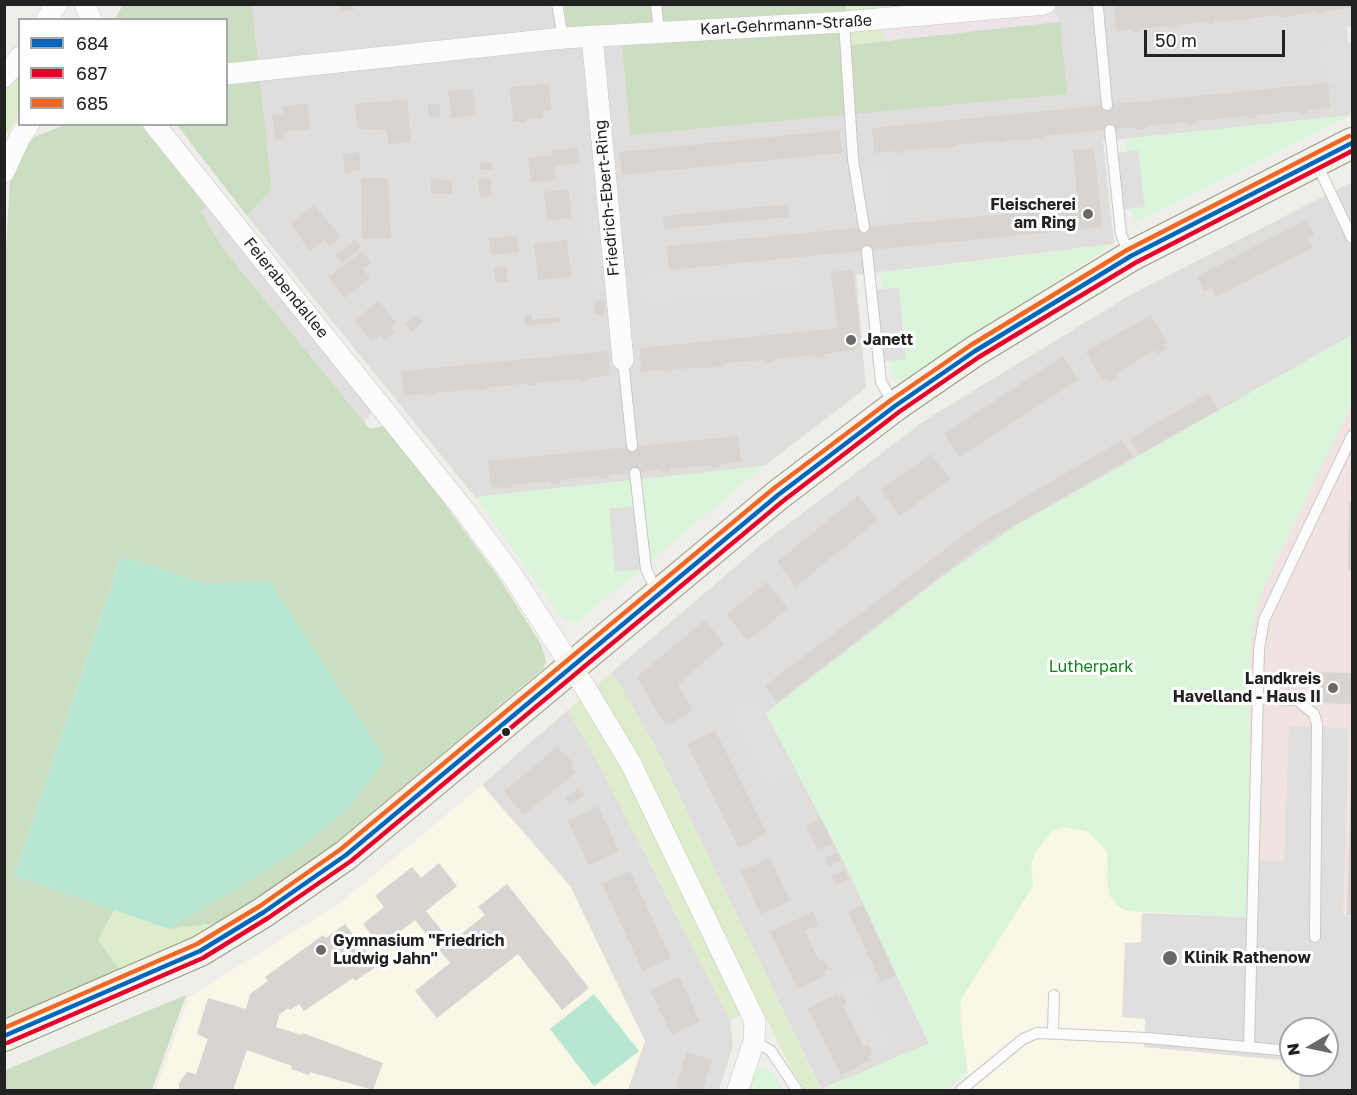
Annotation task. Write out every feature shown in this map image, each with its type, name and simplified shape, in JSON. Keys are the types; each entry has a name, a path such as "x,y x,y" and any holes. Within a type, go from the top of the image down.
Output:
{"main road":[{"path":"4,1036 164,969 249,922 346,855 778,495 895,406 1003,333 1131,256 1353,144"}],"street":[{"path":"47,18 57,4"},
{"name":"Karl-Gehrmann-Straße","path":"228,74 563,38 1045,4"},
{"name":"Friedrich-Ebert-Ring","path":"592,36 623,360"},
{"path":"4,172 28,126"},
{"name":"Feierabendallee","path":"156,126 464,510 510,572 573,666 630,762 696,896 755,1021 754,1041"},
{"path":"738,1090 754,1041"}],"lane":[{"path":"557,4 563,38"},
{"path":"656,4 659,31"},
{"path":"1098,9 1107,105"},
{"path":"853,19 853,159 864,227"},
{"path":"1110,129 1121,234 1131,256"},
{"path":"1316,162 1353,238"},
{"path":"867,251 881,382 895,406"},
{"path":"623,360 632,446"},
{"path":"1249,1047 1259,649 1264,620 1353,436"},
{"path":"635,472 646,569 658,595"},
{"path":"1258,698 1297,700 1314,714 1317,724 1315,937"},
{"path":"1053,1032 1054,995"},
{"path":"961,1090 1023,1039 1037,1034 1053,1032 1279,1050"},
{"path":"754,1041 771,1051 797,1090"}],"shaded area":[{"path":"252,5 564,5 568,31 620,26 630,135 1050,5 1352,5 1352,26 1347,27 1348,43 1325,45 1328,81 1352,79 1352,115 1103,141 1114,244 856,275 866,388 764,466 475,497 247,216 272,189"},
{"path":"880,5 1050,5 1060,22 884,41"},
{"path":"1099,14 1106,96 1078,99 1070,16"},
{"path":"1352,42 1352,79 1328,81 1325,45"},
{"path":"623,67 629,138 602,141 595,69"},
{"path":"1138,150 1145,207 1119,210 1113,153"},
{"path":"611,161 622,287 592,290 581,164"},
{"path":"888,168 893,219 864,221 859,170"},
{"path":"1352,182 1352,335 1014,527 945,575 766,713 845,864 929,1044 821,1089 654,744 612,672 762,544 924,421 1132,294"},
{"path":"206,206 373,411 364,422 226,252 201,212"},
{"path":"796,261 798,289 644,303 641,276"},
{"path":"899,287 906,359 876,362 869,291"},
{"path":"1352,404 1352,917 1283,915 1249,861 1250,648 1254,617 1263,588"},
{"path":"636,506 643,569 615,572 609,509"},
{"path":"758,698 795,773 769,785 732,711"},
{"path":"568,710 599,764 730,1020 733,1046 719,1090 628,1090 644,1041 570,886 482,785"},
{"path":"1289,726 1349,728 1343,916 1352,917 1352,1090 1299,1090 1300,1077 1339,1077 1339,1017 1279,1017 1279,1060 1144,1047 1145,1019 1122,1017 1125,943 1141,942 1142,913 1247,917 1249,861 1284,862"},
{"path":"482,785 570,886 645,1041 628,1090 156,1090 189,997 340,903"},
{"name":"Klinik Rathenow","path":"1063,827 1088,832 1108,852 1107,883 1128,911 1247,917 1283,915 1352,917 1352,1090 969,1090 960,1018 961,999 1033,886 1031,864 1035,852 1053,831"},
{"path":"867,970 876,987 866,993 892,1043 873,1053 839,984"}],"green space":[{"path":"123,5 252,5 272,189 247,216 178,126 228,126 228,18 115,18"},
{"path":"564,5 846,5 850,45 1060,22 1067,94 630,135 620,26 568,31"},
{"path":"846,5 880,5 884,41 850,45"},
{"path":"18,70 18,117 5,136 5,87"},
{"path":"1352,115 1139,221 1133,219 1132,209 1145,207 1138,150 1126,151 1125,139"},
{"path":"62,126 142,126 206,206 201,212 226,252 370,429 384,426 441,499 499,578 542,646 546,662 543,669 312,863 225,922 169,929 270,583 204,583 121,556 14,876 114,910 98,940 122,973 5,1020 4,280 10,180 16,161 34,137"},
{"path":"1114,244 901,381 893,375 891,360 906,358 899,288 882,289 880,273"},
{"name":"Lutherpark","path":"1352,335 1352,404 1263,588 1254,617 1250,648 1248,917 1128,911 1118,906 1110,896 1107,883 1108,852 1088,832 1063,827 1053,831 1035,852 1031,864 1033,886 961,999 960,1018 968,1073 945,1090 821,1090 929,1043 845,864 766,713 945,575 1014,527"},
{"path":"764,466 577,622 564,620 475,497"},
{"path":"121,556 204,583 270,582 386,758 349,808 291,855 169,929 14,876"},
{"path":"612,672 654,744 821,1090 804,1090 789,1065 760,1005 730,1020 599,764 568,710"},
{"path":"114,910 169,929 225,922 122,973 98,940"},
{"path":"594,994 639,1051 594,1086 550,1029"},
{"path":"186,995 152,1090 5,1090 5,1072 10,1068"},
{"path":"762,1067 772,1073 784,1090 747,1090 752,1075"}],"building":[{"path":"339,4 353,4 354,10 340,12"},
{"path":"1126,4 1352,4 1352,8 1317,14 1317,11 1280,18 1280,15 1251,18 1251,20 1214,21 1214,24 1206,25 1206,22 1177,25 1177,28 1169,29 1168,26 1140,29 1140,32 1116,31 1114,6"},
{"path":"549,83 551,110 542,111 543,118 527,119 525,123 513,121 510,87"},
{"path":"1328,83 1330,108 1308,110 1308,113 1299,114 1299,111 1257,115 1257,118 1248,119 1248,116 1196,121 1196,124 1188,125 1187,122 1146,126 1146,129 1137,130 1137,127 1044,136 1044,139 1005,140 1005,142 997,143 997,141 955,145 955,147 905,150 905,152 896,153 896,151 874,153 872,128"},
{"path":"473,90 475,115 451,118 448,91"},
{"path":"407,99 411,142 389,144 387,130 358,129 355,104"},
{"path":"307,104 310,129 284,132 285,140 275,141 272,115 283,114 282,106"},
{"path":"440,104 441,116 429,118 428,105"},
{"path":"839,130 842,153 622,175 619,152"},
{"path":"577,148 579,163 554,166 556,180 531,182 528,158 553,155 552,150"},
{"path":"1094,148 1102,227 669,270 667,246 1078,207 1073,150"},
{"path":"359,152 361,170 345,174 343,154"},
{"path":"492,162 493,169 480,170 479,163"},
{"path":"361,178 388,178 391,238 362,239"},
{"path":"490,178 492,196 480,197 478,179"},
{"path":"431,179 452,180 452,194 431,194"},
{"path":"568,189 572,218 547,221 544,192"},
{"path":"788,204 789,217 664,229 663,216"},
{"path":"314,205 341,237 329,246 325,240 309,251 291,223"},
{"path":"1307,220 1314,234 1308,238 1313,248 1216,297 1212,287 1204,291 1197,276"},
{"path":"517,235 519,252 491,255 489,238"},
{"path":"355,240 361,247 342,263 336,255"},
{"path":"567,240 571,277 538,280 534,244"},
{"path":"362,252 371,262 363,269 370,278 345,298 328,277"},
{"path":"506,266 508,282 496,283 494,268"},
{"path":"853,270 861,344 854,350 825,354 825,357 816,358 815,355 774,359 774,362 765,363 765,360 723,363 724,367 673,369 673,372 664,373 663,370 641,372 640,348 838,328 831,272"},
{"path":"604,300 603,317 594,313 595,301"},
{"path":"379,301 396,323 391,327 395,332 385,340 381,335 372,341 355,320"},
{"path":"416,314 423,321 411,332 405,324"},
{"path":"532,314 532,320 560,317 561,322 526,326 525,315"},
{"path":"1151,315 1167,343 1163,345 1166,349 1158,354 1155,350 1116,373 1118,377 1109,383 1107,378 1103,381 1086,352"},
{"path":"608,351 610,375 587,378 587,381 580,382 579,379 537,383 537,385 529,386 529,383 478,391 478,389 434,393 434,395 427,396 426,394 404,396 402,371"},
{"path":"1063,356 1078,380 959,457 944,434"},
{"path":"1208,393 1218,410 1139,454 1130,439"},
{"path":"738,436 741,462 719,464 720,467 711,468 711,465 670,469 670,472 662,473 661,470 609,475 609,478 600,479 600,476 560,480 561,483 551,484 550,481 511,485 512,488 491,487 488,461"},
{"path":"1122,440 1133,457 983,543 777,702 765,686 973,528"},
{"path":"931,454 950,479 900,516 881,490"},
{"path":"858,496 878,520 796,586 777,562"},
{"path":"1349,502 1352,502 1352,570 1348,570"},
{"path":"766,582 788,608 748,641 727,615"},
{"path":"705,620 724,644 678,685 693,710 666,726 637,677"},
{"name":"Landkreis Havelland - Haus II","path":"1314,672 1352,673 1352,704 1314,703"},
{"path":"715,730 767,834 739,848 687,744"},
{"path":"557,747 574,763 571,766 576,772 524,815 504,791"},
{"name":"Landkreis Havelland - Haus II","path":"1351,782 1352,915 1347,915"},
{"path":"579,788 584,795 570,805 565,798"},
{"path":"598,806 619,851 589,865 568,821"},
{"path":"821,818 833,843 818,850 806,826"},
{"path":"837,852 841,861 828,867 824,858"},
{"path":"770,858 790,901 761,914 741,871"},
{"path":"439,863 457,886 426,911 451,942 485,915 478,907 507,884 589,988 562,1010 518,954 437,1018 415,991 450,963 415,920 381,947 363,924 384,907 375,896 412,867 421,878"},
{"path":"845,870 849,879 836,885 831,876"},
{"path":"630,871 671,958 643,971 602,884"},
{"path":"863,905 896,975 881,982 848,912"},
{"path":"813,912 819,925 805,931 819,961 824,959 829,969 824,971 826,975 798,989 770,932"},
{"path":"345,924 377,966 355,981 353,978 304,1011 299,1004 290,1010 288,1008 279,1015 276,1027 302,1035 303,1033 383,1063 373,1090 310,1072 309,1075 291,1069 292,1066 247,1050 233,1090 179,1090 179,1083 187,1072 196,1074 208,1039 197,1034 208,998 246,1009 250,994 268,981 265,977 323,935 326,938"},
{"path":"679,977 700,1021 672,1035 650,990"},
{"path":"837,994 838,997 842,995 847,1004 843,1006 863,1047 868,1045 873,1054 868,1057 870,1060 841,1075 808,1009"},
{"path":"687,1052 712,1060 703,1090 675,1090"}],"transit line":[{"name":"685","path":"4,1028 197,944 260,906 341,849 773,489 891,400 971,345 1127,250 1349,136"},
{"name":"684","path":"4,1036 200,951 264,912 346,855 778,495 895,406 975,351 1131,256 1352,143"},
{"name":"687","path":"7,1043 203,958 268,918 351,861 783,501 899,412 979,357 1135,263 1352,151"}],"place":[{"name":"Fleischerei am Ring","path":"1088,214"},
{"name":"Janett","path":"851,340"},
{"name":"Landkreis Havelland - Haus II","path":"1333,688"},
{"name":"Gymnasium \"Friedrich Ludwig Jahn\"","path":"321,950"},
{"name":"Klinik Rathenow","path":"1170,958"}]}
